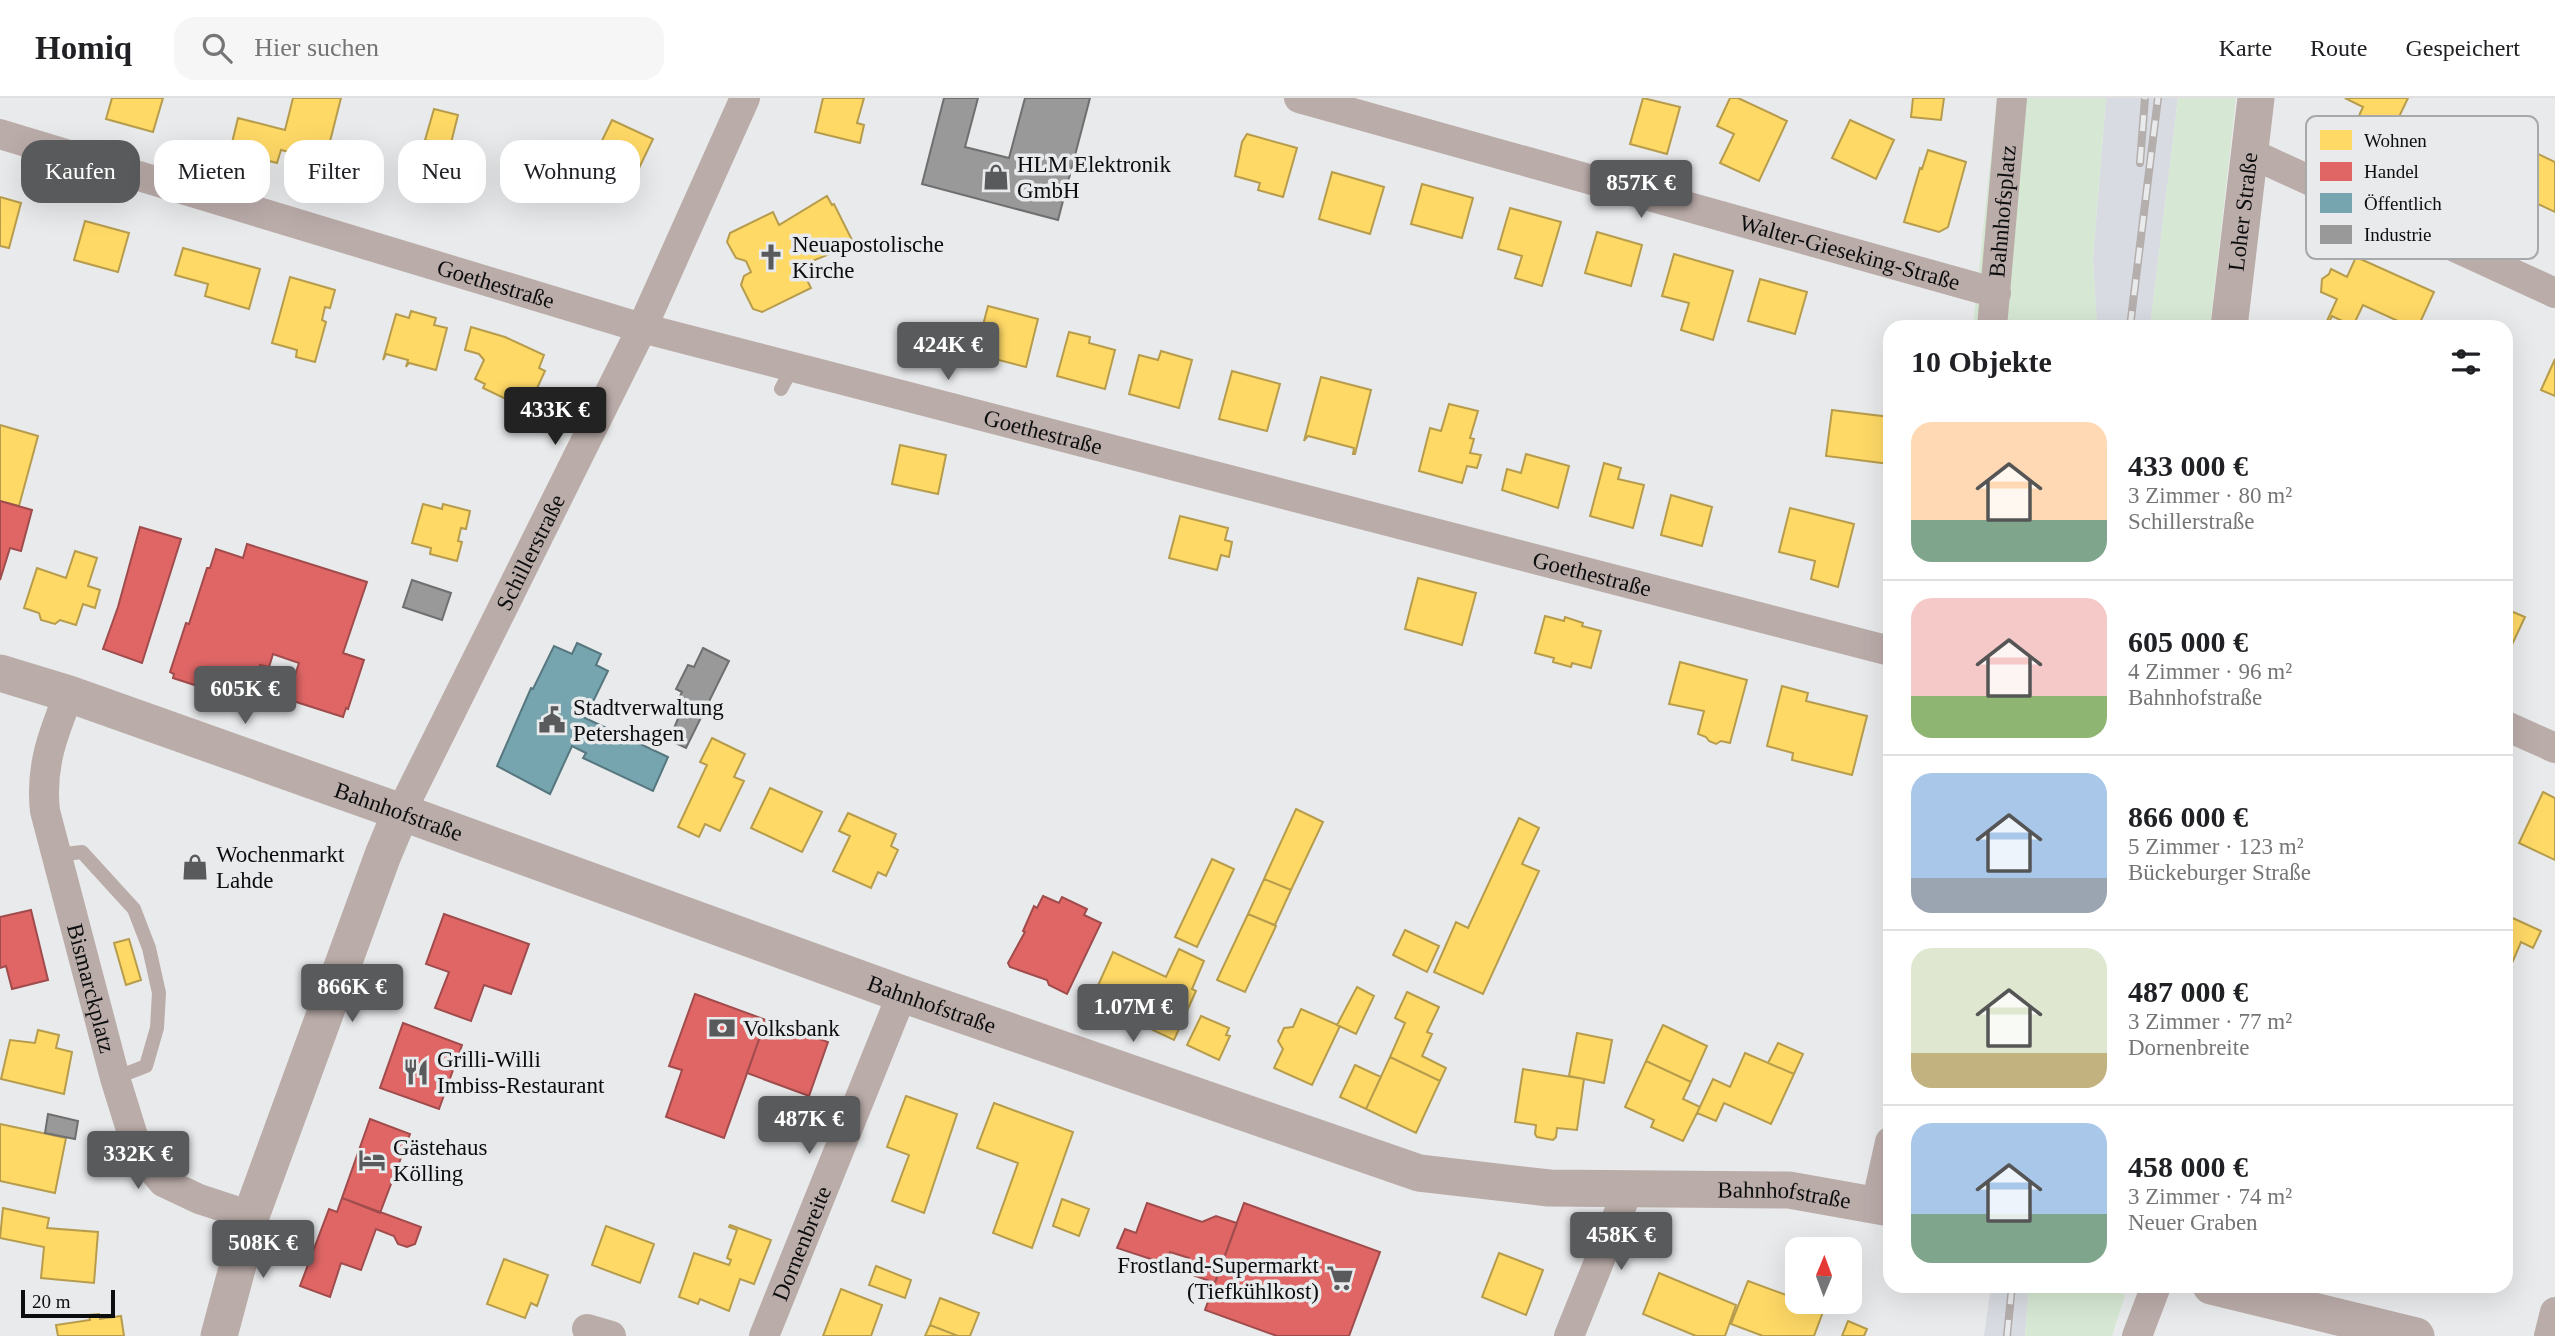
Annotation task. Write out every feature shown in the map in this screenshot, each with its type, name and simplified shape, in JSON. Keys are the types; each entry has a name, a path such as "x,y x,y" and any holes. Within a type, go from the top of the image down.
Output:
{"street":[{"name":"Schillerstraße","path":"401,812 642,328 745,98"},
{"name":"Walter-Gieseking-Straße","path":"1299,98 1996,293"},
{"name":"Bahnhofsplatz","path":"1993,320 2012,98"},
{"name":"Loher Straße","path":"2231,320 2256,98"},
{"name":"Goethestraße","path":"0,134 642,328 787,378 1883,649"},
{"path":"2250,153 2306,179"},
{"path":"2481,259 2555,293"},
{"name":"Bahnhofstraße","path":"0,673 69,694 902,994 1419,1173 1549,1188 1789,1190 1883,1206"},
{"name":"Bismarckplatz","path":"69,694 46,760 42,785 46,811 115,1078 138,1152 163,1182 199,1199 251,1216"},
{"path":"2513,729 2555,748"},
{"path":"219,1336 251,1216 401,812"},
{"name":"Dornenbreite","path":"764,1336 902,994"},
{"path":"1569,1336 1628,1190"},
{"path":"2137,1336 2153,1293"},
{"path":"2240,1293 2416,1336"},
{"path":"2549,1336 2555,1312"}],"lane":[{"path":"57,855 82,852 134,909 149,948 159,993 157,1028 146,1066 115,1078"}],"shaded area":[{"path":"2106,98 2178,98 2151,320 2097,320 2093,259"},
{"path":"1990,1293 2028,1293 2025,1336 1984,1336"}],"green space":[{"path":"1997,98 2106,98 2093,259 2097,320 1974,320"},
{"path":"2178,98 2236,98 2211,320 2151,320"},
{"path":"2028,1293 2125,1295 2112,1336 2025,1336"}],"building: Wohnen":[{"path":"112,98 163,98 153,132 106,119"},
{"path":"293,98 341,98 330,140 284,140 284,151 281,150 277,163 270,161 270,140 233,140 238,118 285,130"},
{"path":"823,98 864,98 857,123 864,125 860,143 815,132"},
{"path":"1643,98 1680,107 1667,154 1630,144"},
{"path":"1730,98 1738,98 1787,121 1759,181 1720,163 1734,134 1717,126"},
{"path":"1913,98 1944,98 1941,120 1911,117"},
{"path":"2345,98 2408,98 2399,116 2359,116 2363,107"},
{"path":"434,109 458,115 452,140 425,140"},
{"path":"612,120 653,139 640,166 640,140 602,140"},
{"path":"1850,120 1894,140 1876,179 1832,158"},
{"path":"1247,134 1297,148 1283,197 1258,190 1260,183 1235,176 1242,142"},
{"path":"1928,150 1966,162 1948,227 1939,232 1904,222"},
{"path":"2538,154 2555,162 2555,212 2538,204"},
{"path":"1332,172 1384,187 1370,234 1319,219"},
{"path":"1422,184 1473,198 1462,238 1411,224"},
{"path":"827,196 832,205 834,204 854,244 800,266 811,288 762,312 753,309 741,285 744,276 751,272 746,261 736,258 727,242 730,233 773,212 779,225"},
{"path":"0,197 21,203 9,248 0,246"},
{"path":"1510,208 1561,222 1542,286 1515,278 1522,256 1498,249"},
{"path":"85,221 129,233 118,272 74,260"},
{"path":"1597,232 1642,245 1631,286 1585,273"},
{"path":"183,248 260,269 249,309 205,296 208,284 175,275"},
{"path":"1674,254 1733,271 1713,340 1681,330 1689,303 1662,296"},
{"path":"2355,259 2360,259 2434,292 2421,320 2396,320 2363,305 2356,320 2340,320 2332,316 2327,320 2337,299 2321,292 2322,279 2331,269 2347,277"},
{"path":"290,277 335,290 330,308 325,307 322,320 326,322 315,362 296,357 297,350 272,343"},
{"path":"1760,279 1807,292 1795,334 1748,321"},
{"path":"988,306 1038,319 1026,367 964,351 969,330 981,333"},
{"path":"411,311 436,318 434,325 447,328 436,370 409,363 406,367 408,360 386,354 383,360 396,314 409,318"},
{"path":"471,327 505,337 544,355 539,368 545,371 533,397 526,393 521,406 483,388 485,384 475,379 484,360 479,354 465,350"},
{"path":"1069,332 1090,337 1089,343 1115,350 1105,389 1057,376"},
{"path":"1161,351 1192,360 1179,408 1129,394 1139,355 1158,360"},
{"path":"2555,359 2555,396 2541,390"},
{"path":"1232,371 1280,384 1267,431 1219,419"},
{"path":"1321,377 1371,390 1355,454 1354,448 1308,436 1304,441"},
{"path":"1449,404 1478,411 1470,438 1474,439 1470,453 1481,455 1477,468 1467,466 1462,483 1419,471 1430,428 1441,431"},
{"path":"1832,410 1883,416 1883,463 1826,456"},
{"path":"0,425 38,436 19,506 0,501"},
{"path":"900,445 946,455 938,494 892,484"},
{"path":"1526,454 1569,466 1558,508 1502,490 1507,469 1521,473"},
{"path":"1604,463 1621,468 1618,479 1644,485 1633,528 1590,516"},
{"path":"1671,495 1712,507 1702,546 1661,535"},
{"path":"423,504 442,509 443,504 470,511 466,529 461,528 458,541 462,542 457,561 430,554 431,548 412,543"},
{"path":"1790,508 1854,524 1838,587 1811,579 1815,561 1779,552"},
{"path":"1180,516 1228,528 1225,540 1232,542 1229,557 1221,555 1217,570 1169,558"},
{"path":"75,551 97,558 88,586 100,590 95,608 83,604 76,625 60,620 55,624 41,620 39,613 24,608 37,568 66,578"},
{"path":"1418,578 1476,593 1462,645 1405,629"},
{"path":"2513,612 2525,617 2513,643"},
{"path":"1545,616 1564,621 1565,617 1583,623 1582,626 1601,631 1591,668 1572,663 1571,667 1553,662 1554,658 1535,653"},
{"path":"1680,662 1747,680 1730,743 1721,741 1716,744 1698,734 1704,711 1669,704"},
{"path":"1782,686 1808,693 1806,701 1867,716 1852,775 1792,760 1793,753 1767,746"},
{"path":"712,738 745,754 734,777 744,781 720,831 705,824 699,837 678,827 707,765 700,762"},
{"path":"770,788 822,812 802,852 751,828"},
{"path":"2543,792 2555,798 2555,860 2519,843"},
{"path":"1296,809 1323,822 1291,890 1264,879"},
{"path":"848,813 896,834 891,846 898,850 886,876 878,872 871,888 833,871 850,836 839,831"},
{"path":"1519,818 1539,828 1522,864 1539,871 1483,994 1434,972 1456,922 1468,928"},
{"path":"1212,859 1234,869 1197,947 1175,937"},
{"path":"1264,879 1291,890 1275,925 1248,914"},
{"path":"1248,914 1276,926 1245,992 1217,980"},
{"path":"2513,918 2541,931 2533,948 2521,942 2513,961"},
{"path":"1405,930 1439,946 1427,972 1393,955"},
{"path":"129,939 141,980 126,985 114,943"},
{"path":"1179,949 1204,961 1192,989 1196,991 1174,1040 1091,1001 1113,952 1166,977"},
{"path":"1357,987 1374,996 1356,1034 1337,1025"},
{"path":"1407,992 1439,1007 1427,1032 1432,1034 1422,1056 1446,1068 1440,1081 1390,1057 1405,1023 1395,1018"},
{"path":"1301,1009 1340,1026 1312,1085 1274,1068 1283,1049 1278,1041 1284,1028 1293,1027"},
{"path":"1201,1016 1229,1028 1226,1035 1230,1036 1219,1060 1187,1045"},
{"path":"1663,1025 1707,1046 1691,1082 1646,1061"},
{"path":"38,1030 59,1035 56,1048 72,1052 64,1094 1,1079 10,1040 35,1043"},
{"path":"1577,1033 1612,1040 1604,1083 1569,1076"},
{"path":"1778,1043 1803,1054 1794,1074 1768,1063"},
{"path":"1745,1053 1794,1074 1771,1124 1724,1103 1716,1121 1697,1113 1713,1079 1730,1087"},
{"path":"1390,1057 1440,1081 1416,1133 1366,1109"},
{"path":"1646,1061 1691,1082 1683,1099 1700,1107 1683,1141 1651,1127 1654,1120 1625,1107"},
{"path":"1355,1065 1381,1077 1366,1109 1340,1097"},
{"path":"1523,1069 1584,1079 1577,1130 1557,1128 1553,1140 1537,1137 1536,1125 1515,1122"},
{"path":"906,1096 957,1114 924,1213 892,1201 909,1155 887,1147"},
{"path":"994,1103 1073,1132 1032,1248 993,1233 1018,1163 977,1148"},
{"path":"0,1124 66,1138 55,1193 0,1181"},
{"path":"1062,1199 1089,1209 1079,1236 1053,1226"},
{"path":"3,1208 49,1218 47,1228 98,1232 94,1283 41,1278 44,1247 0,1238"},
{"path":"730,1225 771,1240 754,1284 740,1279 729,1311 700,1299 698,1304 679,1297 694,1253 729,1265 731,1260 727,1258 737,1230 729,1227"},
{"path":"606,1226 654,1244 640,1283 592,1265"},
{"path":"1499,1253 1543,1270 1526,1315 1482,1297"},
{"path":"504,1259 548,1275 537,1306 531,1303 525,1318 487,1304"},
{"path":"876,1266 911,1280 905,1298 869,1285"},
{"path":"1659,1273 1736,1305 1725,1336 1696,1336 1643,1314"},
{"path":"1748,1281 1785,1295 1785,1314 1822,1314 1814,1336 1763,1336 1731,1324"},
{"path":"841,1289 882,1305 871,1336 823,1336"},
{"path":"940,1298 979,1313 970,1336 958,1336 930,1325"},
{"path":"99,1314 100,1319 121,1316 124,1336 58,1336 56,1325 90,1320 89,1315"},
{"path":"1848,1321 1867,1329 1864,1336 1842,1336"},
{"path":"930,1325 958,1336 925,1336"}],"building: Handel":[{"path":"0,501 32,510 21,551 10,548 0,580"},
{"path":"140,527 181,539 142,663 103,649 118,607"},
{"path":"247,544 367,582 343,653 364,660 343,717 287,699 299,663 273,654 269,667 260,665 257,673 266,676 256,705 173,678 174,674 170,672 186,623 189,624 216,549 243,558"},
{"path":"1043,896 1059,903 1062,897 1087,909 1084,915 1101,923 1067,994 1049,985 1047,980 1010,967 1008,963 1025,932 1023,931 1034,906 1037,908"},
{"path":"31,910 48,980 12,989 6,966 0,968 0,917"},
{"path":"444,914 529,944 511,994 484,985 471,1021 435,1008 449,972 426,964"},
{"path":"695,994 766,1020 724,1138 666,1117 682,1070 669,1066"},
{"path":"766,1020 828,1042 809,1096 747,1073"},
{"path":"403,1023 462,1045 439,1109 380,1088"},
{"path":"370,1119 410,1134 380,1213 342,1198"},
{"path":"342,1198 421,1227 415,1244 407,1247 398,1244 394,1236 376,1229 361,1270 341,1263 330,1297 300,1286 329,1209 337,1212"},
{"path":"1147,1203 1202,1222 1216,1216 1237,1223 1215,1283 1184,1272 1189,1258 1170,1252 1166,1264 1117,1248 1125,1229 1136,1233"},
{"path":"1244,1203 1380,1252 1349,1336 1277,1336 1205,1310"}],"building: Öffentlich":[{"name":"Stadtverwaltung Petershagen","path":"577,643 601,654 596,665 608,671 585,718 668,757 653,791 583,758 586,753 572,746 550,794 497,766 531,688 533,689 554,646 572,654"}],"building: Industrie":[{"path":"944,98 978,98 965,147 1009,158 1025,98 1090,98 1058,220 922,184"},
{"path":"412,580 451,593 442,620 403,607"},
{"path":"703,648 729,661 686,748 669,740 680,714 673,711 682,692 676,689 688,665 694,667"},
{"path":"48,1114 78,1121 75,1139 45,1133"}],"railway":[{"path":"2140,163 2145,98"},
{"path":"2131,320 2158,98"},
{"path":"2007,1336 2011,1293"}],"place":[{"name":"HLM Elektronik GmbH","path":"996,177"},
{"name":"Neuapostolische Kirche","path":"771,257"},
{"name":"Stadtverwaltung Petershagen","path":"552,720"},
{"name":"Wochenmarkt Lahde","path":"195,867"},
{"name":"Volksbank","path":"722,1028"},
{"name":"Grilli-Willi Imbiss-Restaurant","path":"416,1072"},
{"name":"Gästehaus Kölling","path":"372,1160"},
{"name":"Frostland-Supermarkt (Tiefkühlkost)","path":"1340,1278"}]}
